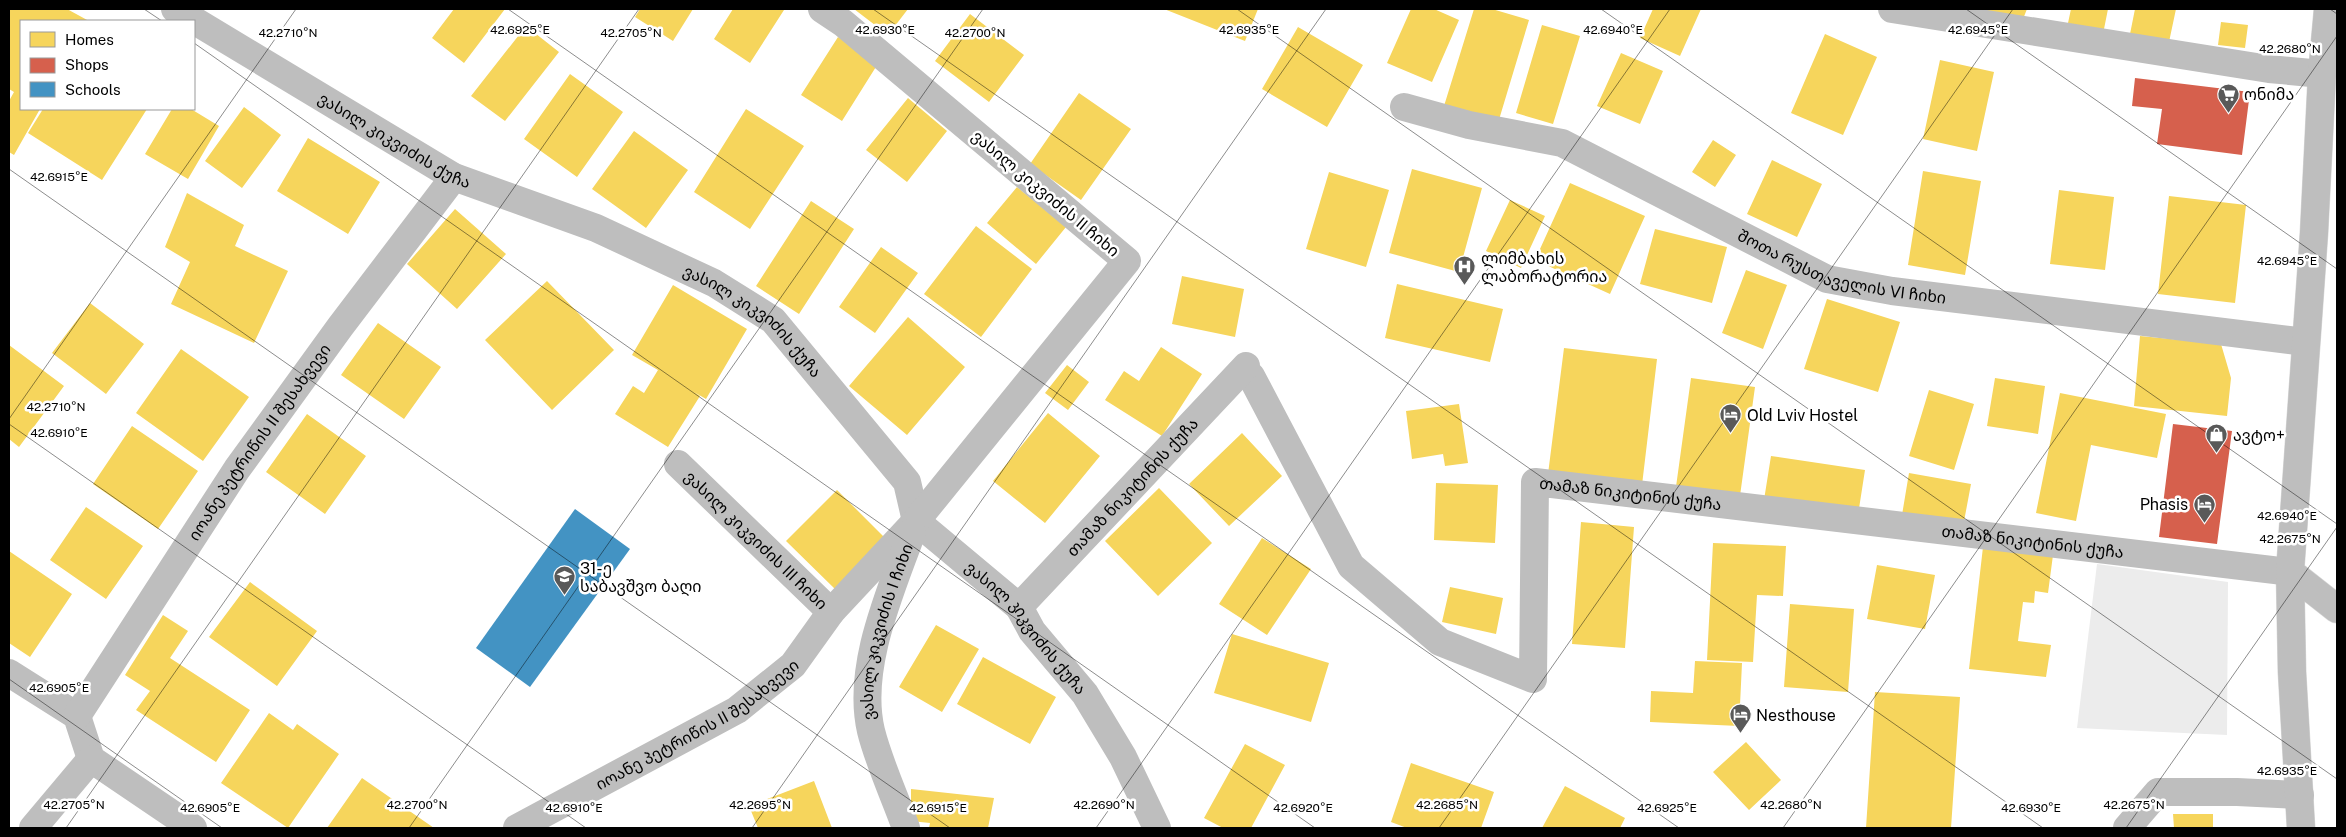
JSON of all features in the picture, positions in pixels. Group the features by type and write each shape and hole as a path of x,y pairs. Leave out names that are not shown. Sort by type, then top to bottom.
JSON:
{"street":[{"name":"ვასილ კიკვიძის ქუჩა","path":"175,9 193,20"},
{"name":"ვასილ კიკვიძის II ჩიხი","path":"822,9 843,23 1127,261 916,521"},
{"path":"1892,9 2269,69 2322,74"},
{"path":"2301,828 2292,672 2290,572 2322,74 2330,12"},
{"name":"ვასილ კიკვიძის ქუჩა","path":"195,21 454,177 596,228 714,283 773,320 907,482 916,521 1019,607 1032,631 1085,694 1123,757 1157,828"},
{"name":"შოთა რუსთაველის VI ჩიხი","path":"1404,107 1469,125 1562,143 1827,279 1892,291 2306,342"},
{"name":"იოანე პეტრიწის II შესახვევი","path":"76,716 236,469 340,327 454,177"},
{"name":"თამაზ ნიკიტინის ქუჩა","path":"1019,607 1248,371 1351,566 1440,642 1533,679 1535,482 2290,572"},
{"name":"ვასილ კიკვიძის III ჩიხი","path":"678,464 830,612 916,521"},
{"name":"ვასილ კიკვიძის I ჩიხი","path":"906,828 871,730 867,681 889,597 916,521"},
{"path":"2290,572 2337,609"},
{"name":"იოანე პეტრიწის II შესახვევი","path":"516,828 738,710 793,665 830,612"},
{"path":"9,673 76,716 91,759 193,828"},
{"path":"33,828 91,759"},
{"path":"2127,828 2158,792 2237,792 2300,795"}],"shaded area":[{"path":"2097,564 2228,582 2227,735 2077,728"}],"building: Homes":[{"path":"9,9 67,9 87,20 20,20 20,110 39,110 14,155 9,152 9,101 14,92 9,89"},
{"path":"454,9 505,9 464,63 432,38"},
{"path":"640,9 693,9 673,41 635,17"},
{"path":"733,9 784,10 750,63 714,39"},
{"path":"854,9 908,9 888,35"},
{"path":"1164,9 1258,9 1245,41"},
{"path":"1411,9 1434,9 1459,20 1432,82 1387,63"},
{"path":"1474,9 1492,9 1529,20 1498,123 1444,106"},
{"path":"1653,9 1701,9 1680,56 1640,38"},
{"path":"1977,9 2027,9 2021,24"},
{"path":"2071,9 2108,9 2101,44 2065,37"},
{"path":"2135,9 2176,9 2169,42 2130,34"},
{"path":"970,14 1024,55 989,102 935,61"},
{"path":"2221,22 2248,25 2245,48 2218,45"},
{"path":"1542,25 1580,36 1553,124 1516,113"},
{"path":"526,26 559,52 505,121 471,96"},
{"path":"1298,27 1363,65 1327,127 1262,89"},
{"path":"1825,34 1877,57 1843,135 1791,113"},
{"path":"838,37 879,62 842,121 801,95"},
{"path":"1621,53 1663,71 1640,124 1597,106"},
{"path":"1940,60 1994,72 1977,151 1923,139"},
{"path":"570,74 623,112 577,177 524,139"},
{"path":"1079,93 1131,129 1081,200 1030,164"},
{"path":"908,98 947,131 907,182 866,150"},
{"path":"244,107 281,135 242,188 205,161"},
{"path":"746,109 804,146 750,229 694,192"},
{"path":"42,110 146,110 102,180 28,133"},
{"path":"171,110 193,110 219,126 188,179 145,154"},
{"path":"634,131 688,170 646,228 592,189"},
{"path":"308,138 380,182 348,234 277,191"},
{"path":"1713,140 1736,155 1715,187 1692,172"},
{"path":"1772,160 1822,184 1797,237 1747,214"},
{"path":"1412,169 1482,188 1459,272 1389,253"},
{"path":"1923,171 1981,181 1965,275 1908,265"},
{"path":"1329,172 1389,190 1366,267 1306,249"},
{"path":"1570,183 1645,216 1610,294 1535,260"},
{"path":"1017,187 1066,227 1036,264 987,223"},
{"path":"2059,190 2114,197 2105,270 2050,264"},
{"path":"187,193 244,225 235,246 288,271 254,343 171,304 190,262 165,247"},
{"path":"2169,196 2246,205 2235,303 2158,294"},
{"path":"1510,200 1545,216 1521,268 1486,251"},
{"path":"811,201 854,229 799,314 756,286"},
{"path":"455,209 506,254 457,309 407,264"},
{"path":"976,226 1032,269 981,337 924,294"},
{"path":"1655,229 1727,247 1712,303 1640,284"},
{"path":"881,247 918,273 875,333 839,307"},
{"path":"1746,270 1787,285 1763,349 1722,333"},
{"path":"1182,276 1244,289 1235,337 1172,324"},
{"path":"547,281 614,350 552,410 485,340"},
{"path":"1397,284 1503,309 1490,362 1385,338"},
{"path":"673,285 747,329 706,399 694,392 700,396 668,447 615,414 633,386 644,393 658,370 632,355"},
{"path":"1827,299 1900,322 1878,392 1804,369"},
{"path":"90,303 144,344 106,394 52,353"},
{"path":"908,317 965,367 907,435 849,386"},
{"path":"378,323 441,367 404,419 341,375"},
{"path":"2140,336 2221,344 2231,378 2227,416 2134,406"},
{"path":"9,345 64,386 19,447 9,439"},
{"path":"1161,347 1202,374 1162,436 1105,400 1124,371 1139,381"},
{"path":"1564,348 1657,359 1642,485 1548,474"},
{"path":"181,349 249,397 203,461 136,413"},
{"path":"1067,365 1089,382 1068,410 1045,393"},
{"path":"1691,378 1755,387 1739,503 1675,494"},
{"path":"1995,378 2045,386 2038,434 1987,426"},
{"path":"1929,390 1974,404 1954,470 1909,456"},
{"path":"2060,393 2166,414 2157,458 2091,445 2076,521 2036,513"},
{"path":"1459,404 1468,463 1445,466 1443,454 1412,459 1406,411"},
{"path":"1048,413 1100,456 1045,523 993,481"},
{"path":"307,414 366,456 325,514 266,472"},
{"path":"132,426 198,471 158,529 93,484"},
{"path":"1242,433 1282,476 1229,526 1189,484"},
{"path":"1771,456 1865,470 1858,515 1764,500"},
{"path":"1909,473 1971,484 1962,532 1901,521"},
{"path":"1436,483 1498,485 1495,543 1434,540"},
{"path":"1159,488 1212,543 1158,596 1105,541"},
{"path":"837,490 886,539 836,590 786,541"},
{"path":"86,507 143,546 106,599 50,560"},
{"path":"1581,522 1634,527 1625,648 1572,644"},
{"path":"1262,538 1311,569 1267,635 1219,604"},
{"path":"1713,543 1786,546 1783,596 1757,595 1753,662 1707,660"},
{"path":"1983,547 2053,555 2048,593 2035,591 2034,603 2023,602 2018,641 2051,645 2046,677 1969,669"},
{"path":"9,551 72,594 30,657 9,643"},
{"path":"1877,565 1935,575 1925,629 1867,619"},
{"path":"250,582 317,631 277,686 209,637"},
{"path":"1450,587 1503,598 1496,634 1442,622"},
{"path":"1790,604 1854,609 1848,692 1784,687"},
{"path":"163,615 188,631 170,658 250,710 216,762 136,710 150,691 125,675"},
{"path":"936,625 979,649 942,712 899,687"},
{"path":"1232,634 1329,663 1311,722 1214,693"},
{"path":"983,657 1056,697 1030,744 957,704"},
{"path":"1695,661 1742,663 1739,726 1650,722 1651,691 1693,693"},
{"path":"1875,692 1960,697 1951,828 1866,828"},
{"path":"269,713 293,730 297,724 339,754 288,828 221,783"},
{"path":"1746,742 1781,780 1749,810 1713,772"},
{"path":"1245,744 1285,765 1251,828 1223,828 1204,818"},
{"path":"1411,763 1494,792 1481,828 1407,828 1391,822"},
{"path":"362,778 434,828 327,828"},
{"path":"814,781 832,828 758,828 749,806"},
{"path":"1565,786 1625,818 1620,828 1542,828"},
{"path":"911,789 994,798 988,828 929,828 930,823 911,821"},
{"path":"2173,814 2213,814 2213,828 2174,828"}],"building: Shops":[{"path":"2135,78 2250,92 2242,155 2157,144 2162,109 2132,106"},
{"path":"2173,424 2232,431 2217,544 2159,537"}],"building: Schools":[{"path":"575,509 630,549 530,687 476,648"}],"place":[{"name":"ონიმა","path":"2228,113"},
{"name":"ლიმბახის ლაბორატორია","path":"1465,286"},
{"name":"Old Lviv Hostel","path":"1731,434"},
{"name":"ავტო+","path":"2217,454"},
{"name":"Phasis","path":"2204,523"},
{"name":"31-ე საბავშვო ბაღი","path":"564,596"},
{"name":"Nesthouse","path":"1740,734"}]}
